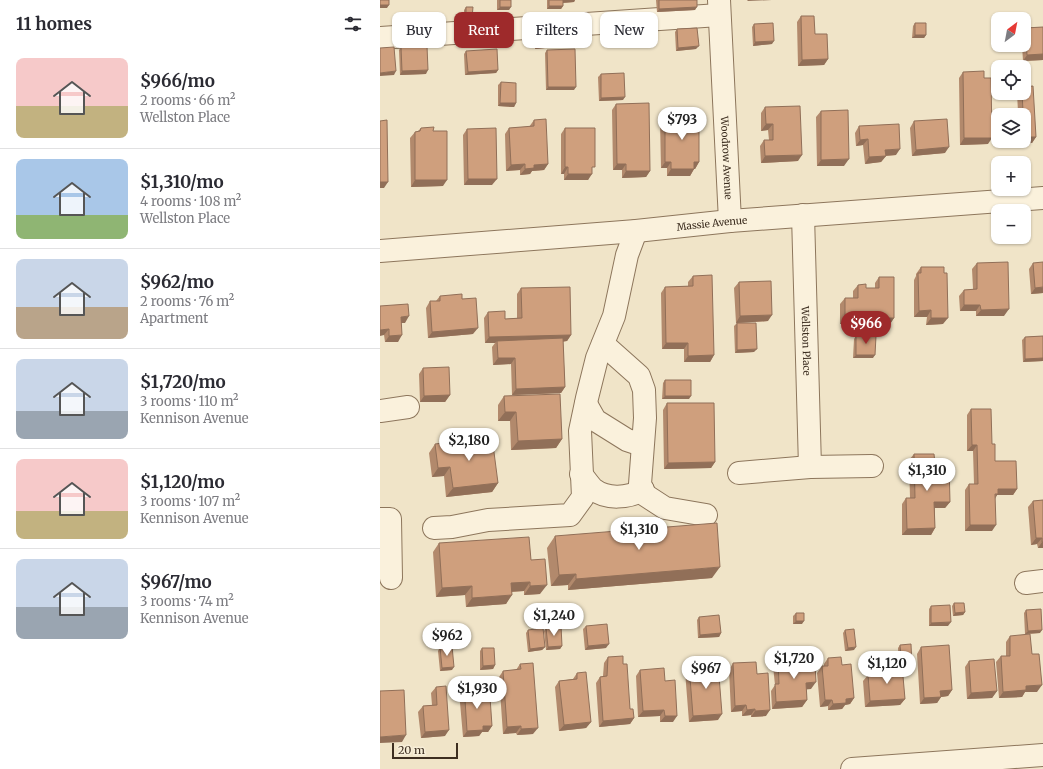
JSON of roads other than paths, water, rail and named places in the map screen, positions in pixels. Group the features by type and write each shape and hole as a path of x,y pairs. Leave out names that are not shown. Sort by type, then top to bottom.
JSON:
{"street":[{"path":"380,38 719,8"},
{"name":"Woodrow Avenue","path":"719,8 730,221"},
{"name":"Massie Avenue","path":"380,251 636,231 803,215 1043,198"},
{"name":"Wellston Place","path":"803,215 810,467"},
{"path":"434,528 452,527 488,520 570,515 583,497 580,431 597,358 614,316 627,255 636,231"},
{"path":"603,344 639,376 644,390 645,418 640,484 645,495 665,508 706,515"},
{"path":"586,404 595,420 626,440 642,445"},
{"path":"380,411 408,407"},
{"path":"739,472 810,467 872,466"},
{"path":"581,474 594,490 615,497 632,496 642,490"},
{"path":"380,519 390,519 391,578"},
{"path":"852,769 1043,755"}]}
